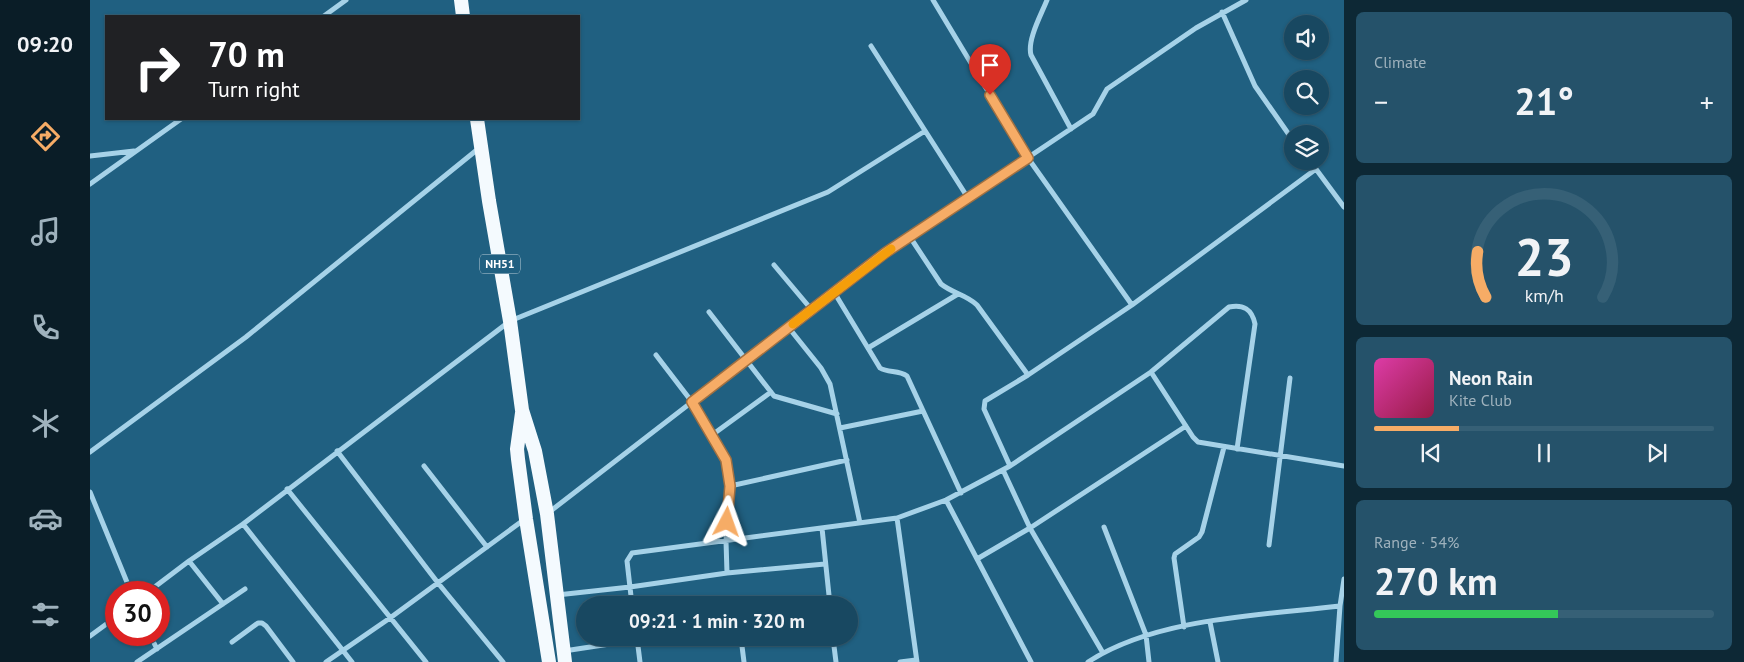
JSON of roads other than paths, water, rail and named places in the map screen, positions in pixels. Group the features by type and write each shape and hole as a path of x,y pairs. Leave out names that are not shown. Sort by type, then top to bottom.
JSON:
{"highway":[{"path":"461,0 463,15"},
{"name":"NH51","path":"477,120 510,320 522,410 535,451 547,514 564,656"},
{"name":"NH51","path":"522,410 517,448 526,519 549,662"}],"street":[{"path":"325,15 346,0"},
{"path":"933,0 1028,158 1132,305"},
{"path":"1047,0 1031,42 1030,50 1071,129"},
{"path":"547,514 885,253 1094,112 1107,89 1196,28 1246,0"},
{"path":"1222,12 1255,86 1284,128"},
{"path":"871,46 968,198"},
{"path":"90,184 180,120"},
{"path":"163,581 243,524 510,320 828,192 925,131"},
{"path":"90,452 231,349 481,147"},
{"path":"90,156 137,150"},
{"path":"1010,466 984,409 988,398 1028,376 1132,305 1316,170 1344,207"},
{"path":"910,237 941,284 977,305 1028,376"},
{"path":"774,266 811,309"},
{"path":"834,292 882,370 902,373 907,376 961,493"},
{"path":"868,348 958,294"},
{"path":"631,596 627,561 632,553 896,518 961,493 1010,466 1151,372 1229,307 1239,305 1246,308 1254,318 1255,324 1237,449"},
{"path":"709,312 746,361 778,398 836,414"},
{"path":"789,328 826,376 840,428 860,523"},
{"path":"656,355 692,402 726,460 730,486 726,540 727,573"},
{"path":"1151,372 1193,438 1198,442 1280,457 1344,466"},
{"path":"1269,546 1290,378"},
{"path":"712,434 771,392"},
{"path":"840,428 923,411"},
{"path":"976,559 1030,528 1186,426"},
{"path":"1184,627 1175,554 1199,537 1202,532 1224,447"},
{"path":"337,451 438,582 503,662"},
{"path":"730,486 847,460"},
{"path":"424,466 487,547"},
{"path":"1003,470 1030,528 1103,653"},
{"path":"287,489 426,662"},
{"path":"90,492 126,581"},
{"path":"946,500 1031,662"},
{"path":"896,518 917,661 900,662"},
{"path":"326,662 526,519"},
{"path":"243,524 352,662"},
{"path":"1104,527 1146,635 1149,662"},
{"path":"822,528 829,596"},
{"path":"189,561 223,604"},
{"path":"557,595 727,573 825,564"},
{"path":"1336,662 1344,579"},
{"path":"137,662 245,590"},
{"path":"1088,662 1103,653 1146,635 1210,622 1340,606"},
{"path":"1210,622 1218,662"},
{"path":"232,642 258,623 262,623 293,662"},
{"path":"90,636 105,625"},
{"path":"564,656 605,646"},
{"path":"638,646 640,662"},
{"path":"741,646 744,662"},
{"path":"835,646 836,662"}]}
